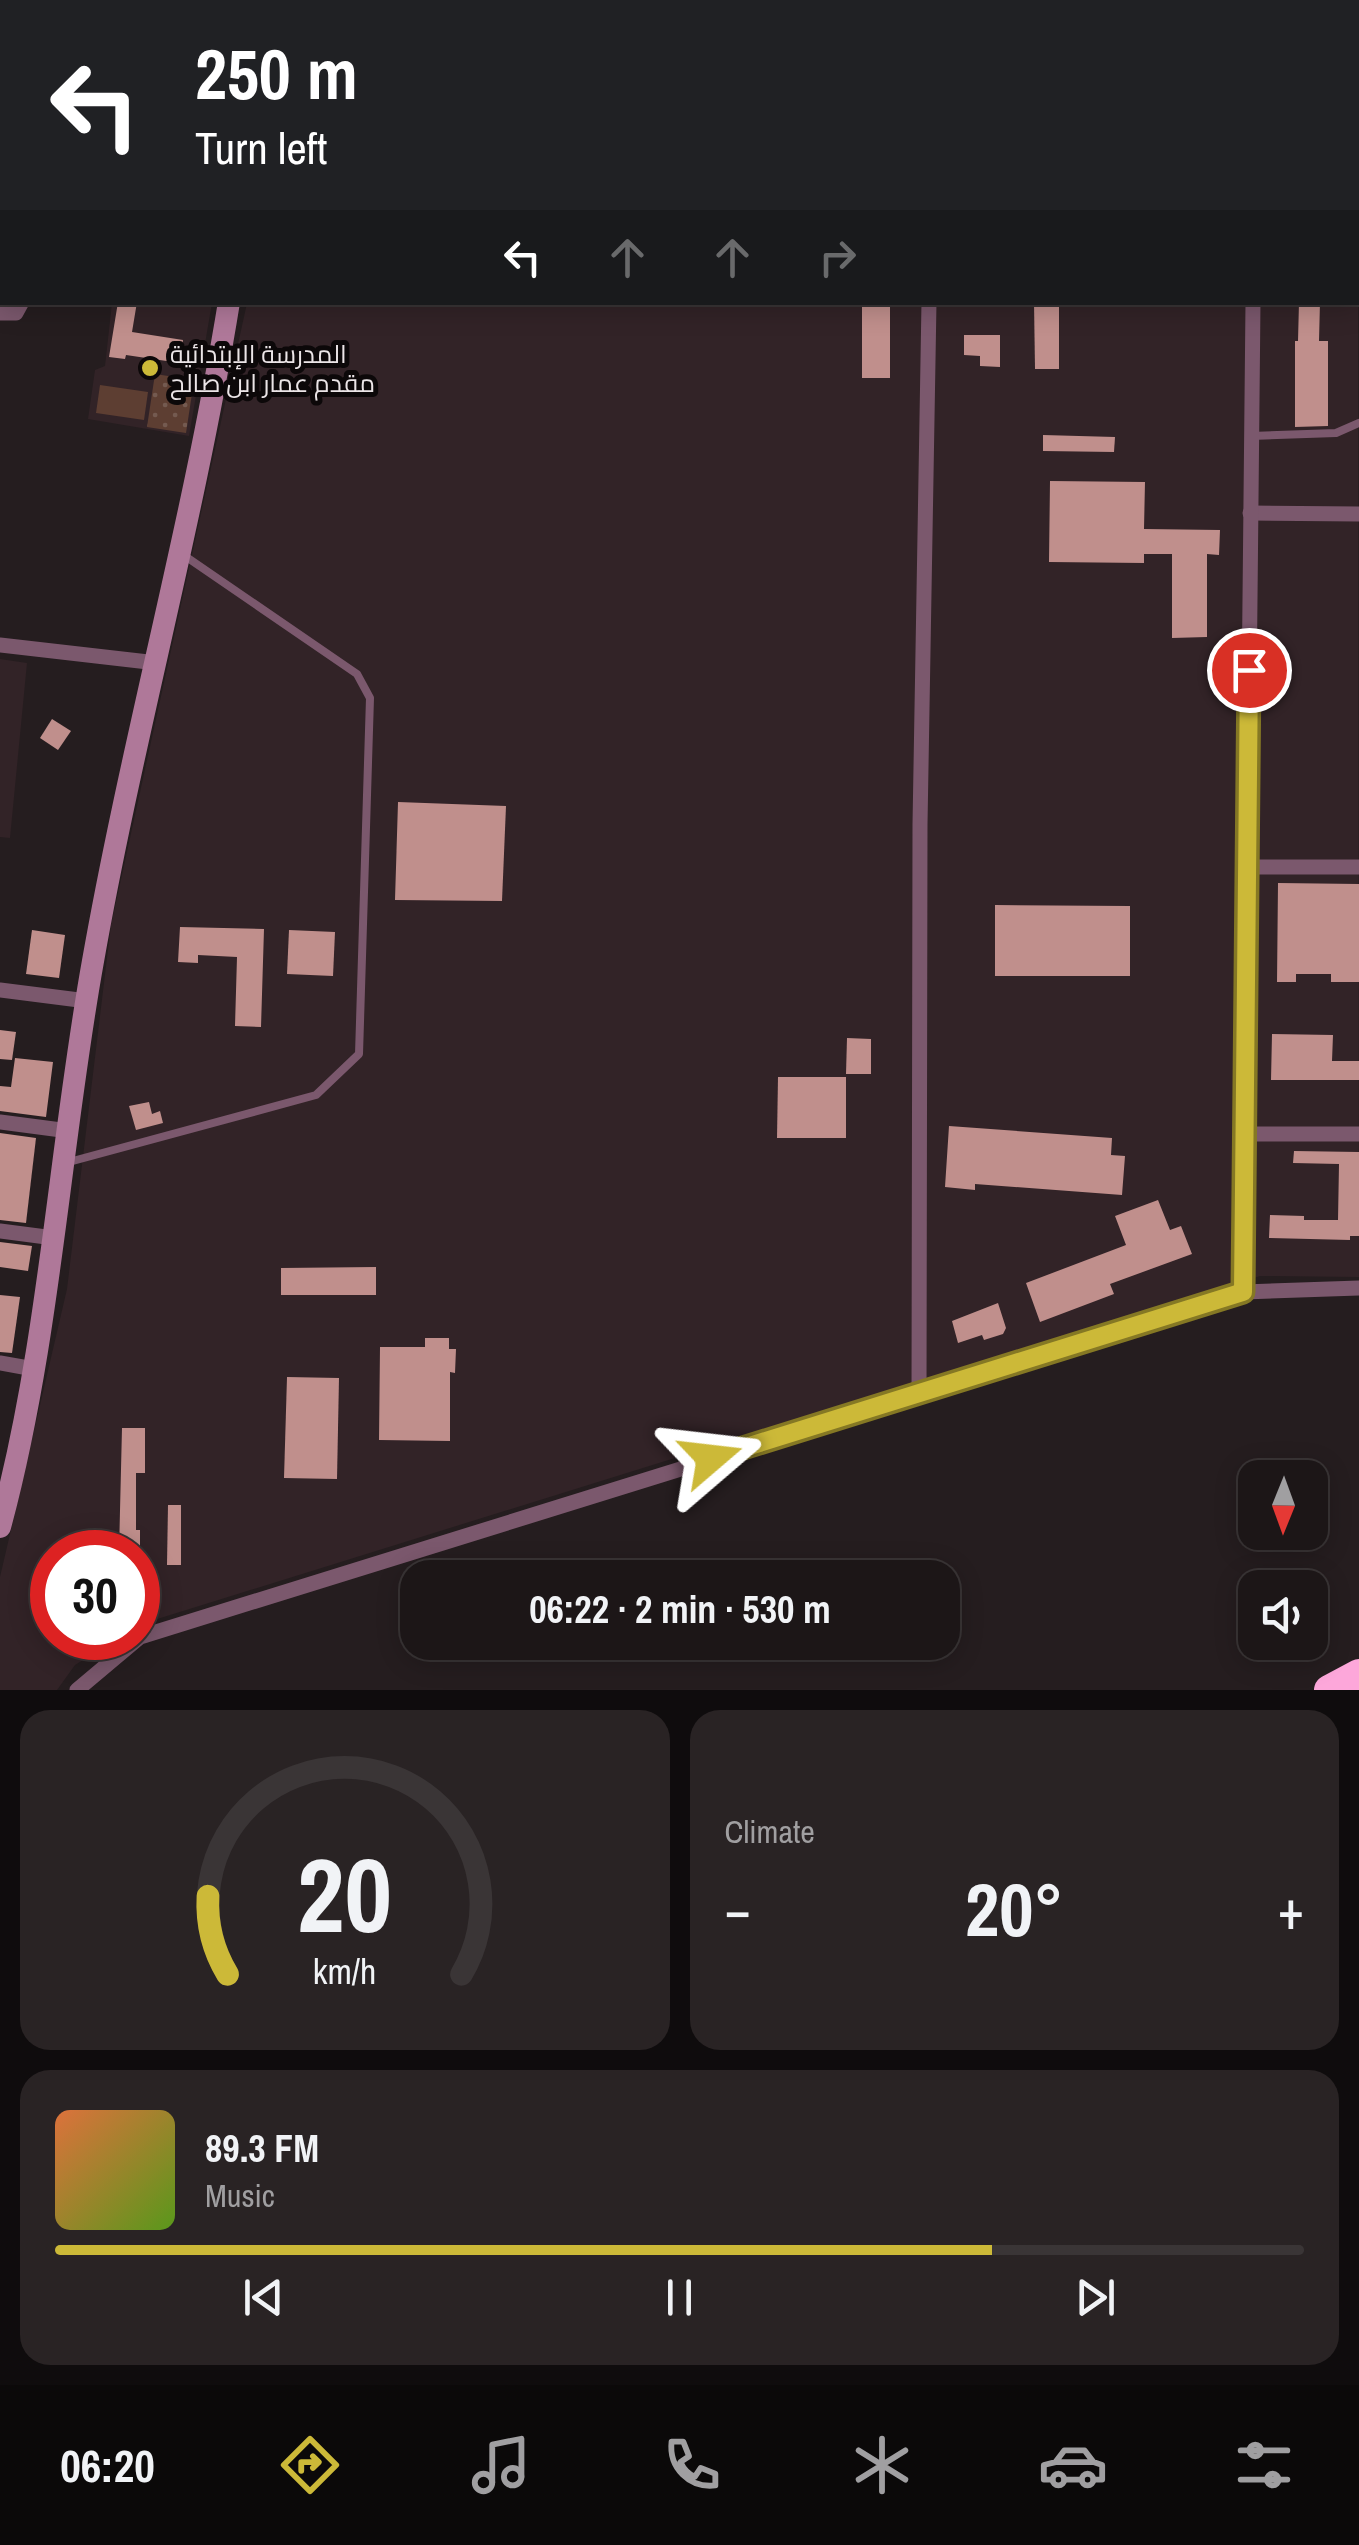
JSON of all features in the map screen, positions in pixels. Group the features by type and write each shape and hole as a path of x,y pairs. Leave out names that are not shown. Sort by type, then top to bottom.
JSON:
{"highway":[{"path":"1329,1690 1359,1674"}],"street":[{"path":"0,313 16,313 20,305"},
{"path":"0,1527 24,1434 87,1001 209,423 229,305"},
{"path":"919,1395 920,825 929,305"},
{"path":"1243,1292 1253,305"},
{"path":"1250,513 1359,514"},
{"path":"0,644 157,663"},
{"path":"1247,866 1359,866"},
{"path":"0,990 87,1001"},
{"path":"0,1122 69,1131"},
{"path":"1244,1134 1359,1134"},
{"path":"0,1230 54,1238"},
{"path":"77,1690 140,1637 1243,1292 1359,1288"},
{"path":"0,1363 34,1370"}],"lane":[{"path":"1251,436 1336,433 1359,423"},
{"path":"64,1163 316,1095 358,1054 370,698 358,674 181,553"}],"shaded area":[{"name":"المدرسة الإبتدائية مقدم عمار ابن صالح","path":"112,305 212,305 189,436 88,419 95,370 105,366"},
{"path":"247,305 1358,305 1359,1277 1260,1276 160,1618 160,1530 30,1530 30,1660 83,1660 57,1690 0,1690 0,1577 67,1289 111,925"},
{"path":"155,374 194,380 186,433 147,427"},
{"path":"100,385 148,392 144,420 96,413"},
{"path":"0,659 27,663 10,838 0,837"}],"building":[{"path":"118,305 136,305 132,332 183,340 180,363 126,355 125,359 109,357"},
{"path":"862,305 890,305 890,378 862,378"},
{"path":"1034,305 1059,305 1059,369 1035,369"},
{"path":"1299,305 1320,305 1319,341 1328,341 1328,426 1295,427"},
{"path":"964,335 1000,335 1000,367 980,366 980,356 964,355"},
{"path":"1043,435 1115,437 1114,452 1043,451"},
{"path":"1050,481 1145,482 1144,529 1220,530 1219,555 1207,554 1207,637 1172,638 1172,554 1144,554 1144,563 1049,562"},
{"path":"52,719 71,731 58,750 40,738"},
{"path":"398,802 506,806 502,901 395,900"},
{"path":"1278,883 1359,884 1359,982 1331,982 1331,974 1296,974 1296,982 1277,982"},
{"path":"995,905 1130,906 1130,976 995,976"},
{"path":"180,927 264,929 261,1027 235,1026 237,957 198,955 198,963 178,962"},
{"path":"32,930 65,935 59,978 26,974"},
{"path":"289,930 335,932 333,976 287,974"},
{"path":"0,1030 16,1032 12,1060 0,1059"},
{"path":"1272,1034 1333,1035 1332,1061 1359,1061 1359,1080 1271,1080"},
{"path":"847,1038 871,1039 871,1074 846,1074"},
{"path":"15,1058 53,1062 46,1117 0,1111 0,1086 11,1087"},
{"path":"778,1077 846,1077 846,1138 777,1138"},
{"path":"149,1102 152,1114 160,1111 163,1123 136,1130 129,1106"},
{"path":"949,1126 1112,1138 1111,1155 1125,1156 1122,1195 975,1184 975,1190 945,1187"},
{"path":"0,1133 36,1138 26,1223 0,1220"},
{"path":"1294,1151 1359,1152 1359,1236 1350,1236 1350,1240 1269,1238 1270,1215 1338,1220 1339,1164 1293,1163"},
{"path":"1158,1200 1170,1230 1181,1226 1192,1254 1110,1284 1114,1294 1040,1322 1026,1283 1126,1245 1115,1216"},
{"path":"0,1242 32,1246 28,1271 0,1267"},
{"path":"376,1267 376,1295 281,1295 281,1268"},
{"path":"0,1295 20,1297 12,1353 0,1352"},
{"path":"998,1303 1006,1328 1003,1334 984,1340 982,1335 958,1343 952,1321"},
{"path":"425,1338 449,1338 449,1349 456,1349 455,1373 450,1372 450,1441 379,1440 380,1347 425,1347"},
{"path":"287,1377 339,1378 337,1479 284,1478"},
{"path":"122,1428 145,1428 145,1473 136,1473 136,1530 120,1530"},
{"path":"168,1505 181,1505 181,1565 167,1565"}],"place":[{"name":"المدرسة الإبتدائية مقدم عمار ابن صالح","path":"150,368"}],"route":[{"path":"711,1458 1243,1292 1249,670"}]}
